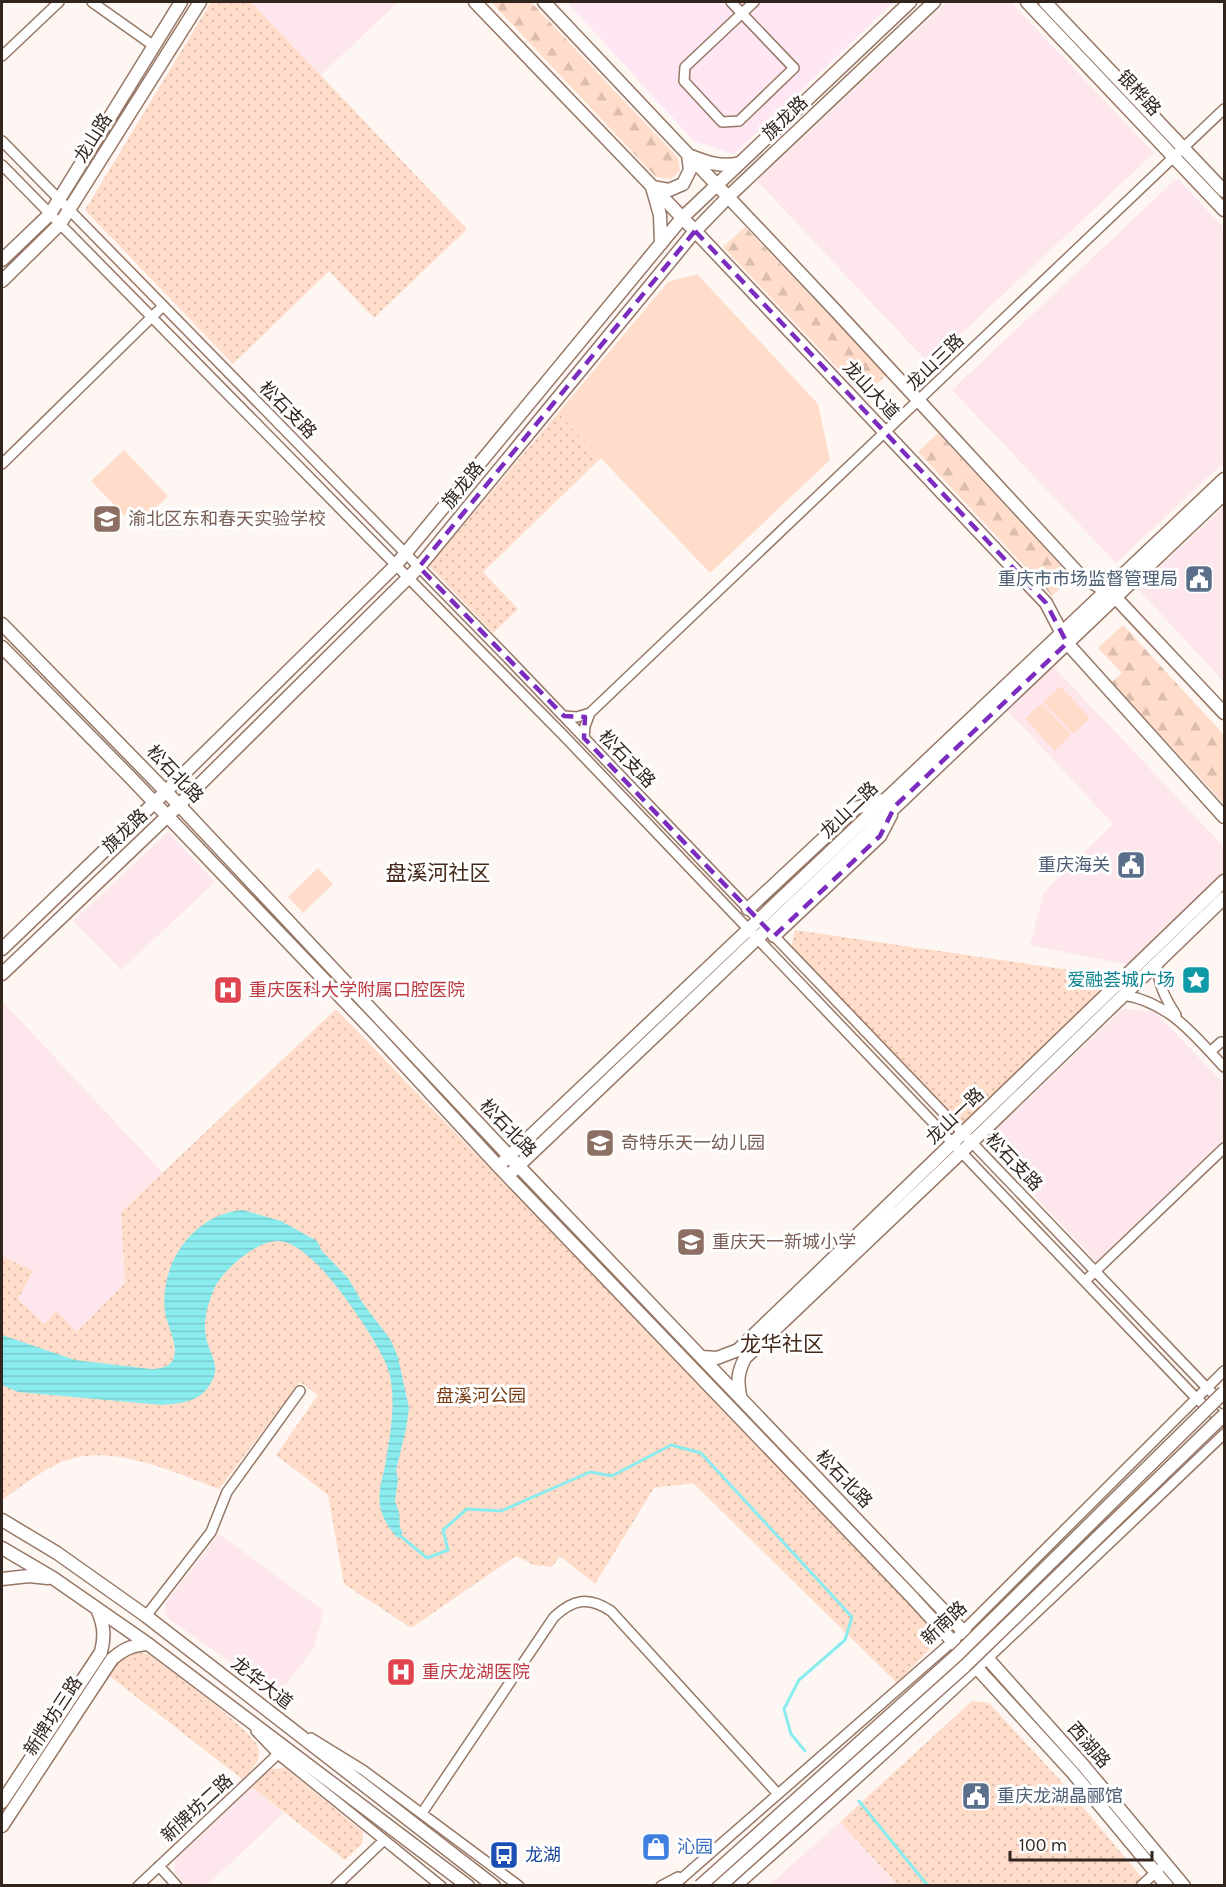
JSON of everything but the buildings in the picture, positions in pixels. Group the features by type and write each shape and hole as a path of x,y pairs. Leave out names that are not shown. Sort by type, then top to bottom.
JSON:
{"main road":[{"name":"龙山路","path":"2,260 50,214 181,2"},
{"name":"龙山路","path":"2,281 60,224 200,2"},
{"name":"龙山大道","path":"475,2 1046,603 1064,638 1224,817"},
{"name":"龙山大道","path":"544,2 920,400 1078,573 1111,594 1224,713"},
{"path":"2,949 395,566 682,218 910,2"},
{"name":"旗龙路","path":"2,974 167,816 408,579 695,231 934,2"},
{"name":"银桦路","path":"1027,2 1224,210"},
{"name":"银桦路","path":"1045,2 1224,191"},
{"path":"661,244 660,215 652,187 669,190 683,183 690,170 688,155 711,164 727,166 741,163"},
{"name":"龙山二路","path":"1111,594 1224,479"},
{"name":"龙山二路","path":"498,1166 514,1160 753,934 766,929 891,802 1111,594 1224,494"},
{"name":"松石北路","path":"2,624 179,804 988,1658"},
{"name":"松石北路","path":"2,647 383,1041 498,1166 826,1506 978,1668"},
{"path":"748,909 856,808 891,802"},
{"name":"龙山一路","path":"968,1138 1224,881"},
{"name":"龙山一路","path":"702,1357 717,1358 738,1350 1124,995 1224,898"},
{"name":"龙山一路","path":"740,1396 737,1381 739,1370 746,1358 958,1147"},
{"name":"龙山二路","path":"508,1176 514,1160"},
{"name":"新南路","path":"700,1886 957,1655 1224,1392"},
{"path":"720,1886 965,1666 1224,1415"},
{"name":"龙华大道","path":"2,1520 57,1553 146,1616 494,1886"},
{"name":"龙华大道","path":"2,1548 53,1578 148,1644 468,1886"},
{"path":"2,1579 29,1576 53,1578"},
{"name":"新牌坊三路","path":"2,1802 101,1652 104,1625 98,1611"},
{"name":"新牌坊三路","path":"2,1826 112,1659 122,1650 133,1645 148,1644"},
{"name":"西湖路","path":"988,1658 1083,1765 1184,1886"},
{"name":"西湖路","path":"978,1668 1073,1773 1167,1886"}],"street":[{"path":"2,56 59,2"},
{"path":"92,2 154,46"},
{"path":"731,2 742,14 794,68 739,121 722,122 684,81 685,67 742,14 754,2"},
{"name":"龙山三路","path":"590,713 1224,109"},
{"name":"松石支路","path":"2,141 564,716 1224,1404"},
{"name":"松石支路","path":"2,165 565,737 1196,1398 1224,1422"},
{"path":"2,464 163,306"},
{"path":"564,716 577,717 590,713"},
{"path":"584,738 585,726 590,713"},
{"path":"1157,964 1161,1001 1224,1067"},
{"path":"1124,995 1161,1001"},
{"path":"1210,1052 1224,1042"},
{"path":"1085,1281 1224,1148"},
{"name":"新南路","path":"673,1886 953,1641 1224,1371"},
{"path":"146,1616 211,1532 227,1492 300,1391"},
{"path":"737,1886 978,1668 1224,1434"},
{"path":"422,1813 554,1617 564,1607 576,1602 588,1601 600,1603 611,1611 778,1794"},
{"path":"236,1710 278,1754 441,1886"},
{"path":"273,1715 363,1770 519,1886"},
{"name":"新牌坊二路","path":"138,1886 278,1754"},
{"path":"336,1886 383,1841"},
{"path":"1141,1886 1166,1863"},
{"path":"159,1866 177,1886"},
{"path":"661,1886 688,1872"}],"highlighted area":[{"path":"695,231 1046,603 1067,643 895,806 880,836 774,936 584,738 585,717 564,716 419,567"}],"shaded area":[{"path":"251,2 398,2 321,75"},
{"path":"572,2 894,2 734,154 694,141 569,4"},
{"path":"947,2 1011,2 1154,153 929,364 757,181"},
{"path":"1177,178 1224,228 1224,462 1116,563 952,390"},
{"path":"1224,507 1224,682 1137,588"},
{"path":"1052,665 1224,847 1224,874 1130,965 1030,945 1044,892 1113,824 1006,709"},
{"path":"168,832 215,882 121,970 73,921"},
{"path":"2,1001 163,1173 121,1212 125,1284 77,1332 44,1324 18,1299 32,1271 2,1256"},
{"path":"1123,1009 1155,1012 1224,1084 1224,1140 1098,1263 983,1142"},
{"path":"219,1534 324,1611 314,1648 278,1695 166,1617 165,1604"},
{"path":"252,1787 284,1813 207,1885 187,1885 175,1874 175,1860"},
{"path":"840,1822 898,1885 768,1886"}],"green space":[{"path":"211,2 251,2 467,229 374,318 329,271 233,364 85,210"},
{"path":"491,2 531,2 678,158 680,171 671,179 656,177"},
{"path":"745,227 886,375 864,396 723,247"},
{"path":"697,274 818,404 830,460 710,573 558,413 668,282"},
{"path":"558,413 601,458 483,572 518,609 493,633 429,566"},
{"path":"938,433 1072,578 1052,596 918,452"},
{"path":"124,450 168,496 136,527 91,481"},
{"path":"1123,625 1224,735 1224,804 1112,682 1122,673 1098,648"},
{"path":"1060,686 1090,718 1073,734 1043,702"},
{"path":"1042,703 1071,735 1055,751 1025,719"},
{"path":"318,868 333,884 303,913 288,897"},
{"path":"795,930 1117,977 962,1126 791,947"},
{"name":"盘溪河公园","path":"336,1009 927,1621 930,1649 897,1683 693,1483 654,1488 595,1584 560,1556 552,1567 534,1565 516,1556 411,1628 344,1584 328,1495 276,1455 318,1395 300,1382 219,1489 163,1468 123,1457 83,1456 49,1468 2,1500 2,1256 33,1271 18,1299 44,1324 56,1311 77,1332 125,1283 121,1212"},
{"path":"136,1652 148,1654 226,1714 253,1739 258,1748 258,1757 255,1765 242,1779 107,1674 119,1660"},
{"path":"972,1701 989,1703 1062,1782 1148,1885 898,1885 840,1822"},
{"path":"285,1768 363,1832 362,1844 345,1860 252,1787 271,1769"}],"water":[{"path":"243,1210 281,1221 317,1241 322,1251 348,1278 362,1302 390,1339 398,1357 409,1408 396,1470 398,1480 395,1501 399,1512 400,1528 403,1532 398,1538 384,1519 380,1501 392,1410 392,1387 386,1365 370,1334 335,1285 312,1259 288,1243 269,1242 251,1251 234,1263 216,1285 208,1307 205,1327 215,1371 210,1384 200,1396 186,1402 162,1405 18,1392 2,1385 2,1335 75,1360 151,1369 168,1365 173,1360 175,1352 165,1312 165,1294 174,1260 183,1244 195,1231 225,1214"}],"waterway":[{"path":"398,1534 427,1558 448,1550 443,1530 467,1509 501,1511 590,1472 612,1476 671,1445 701,1453 852,1617 845,1640 799,1680 784,1709 791,1734 805,1751"},
{"path":"859,1801 928,1886"}],"place":[{"name":"渝北区东和春天实验学校","path":"107,519"},
{"name":"重庆市市场监督管理局","path":"1199,579"},
{"name":"重庆海关","path":"1131,865"},
{"name":"爱融荟城广场","path":"1196,980"},
{"name":"重庆医科大学附属口腔医院","path":"228,990"},
{"name":"奇特乐天一幼儿园","path":"600,1143"},
{"name":"重庆天一新城小学","path":"691,1242"},
{"name":"重庆龙湖医院","path":"401,1672"},
{"name":"重庆龙湖晶郦馆","path":"976,1796"},
{"name":"沁园","path":"656,1847"},
{"name":"龙湖","path":"504,1855"}],"district":[{"name":"盘溪河社区","path":"438,873"},
{"name":"龙华社区","path":"782,1344"}]}
